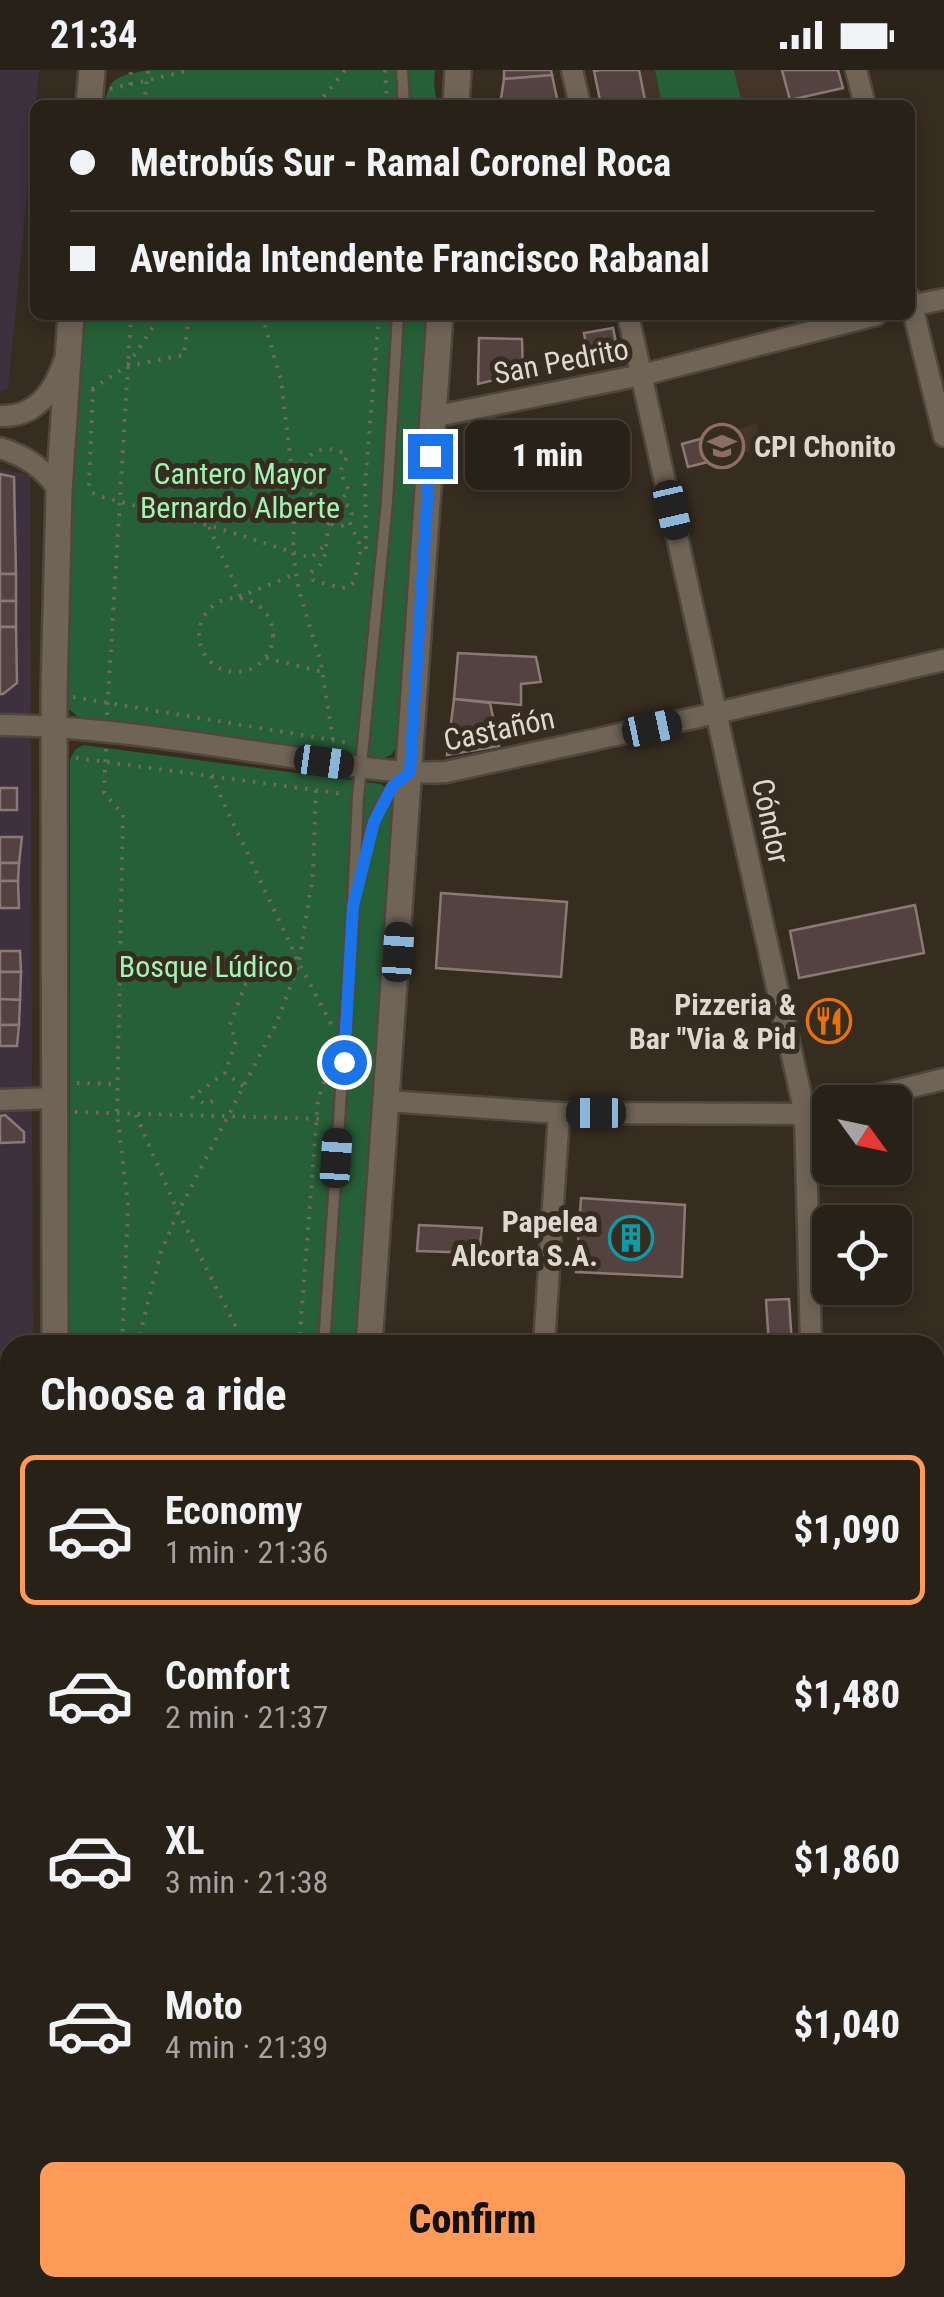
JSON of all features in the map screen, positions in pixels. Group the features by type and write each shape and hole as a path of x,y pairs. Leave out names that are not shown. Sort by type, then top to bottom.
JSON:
{"main road":[{"path":"456,100 458,70"},
{"path":"55,1335 53,755 59,491 71,320"},
{"path":"370,1335 440,320"}],"street":[{"path":"572,70 579,100"},
{"path":"856,70 864,100"},
{"path":"915,302 944,298"},
{"path":"915,319 944,436"},
{"name":"Cóndor","path":"629,320 804,1114 810,1335"},
{"name":"San Pedrito","path":"432,417 642,376 857,320"},
{"path":"0,416 12,417 32,410 60,374 68,350"},
{"path":"0,448 40,468 59,491"},
{"name":"Castañón","path":"0,725 54,725 361,756 410,772 446,772 944,660"},
{"path":"912,1087 944,1079"},
{"path":"0,1100 54,1097"},
{"path":"387,1100 560,1113 812,1112"},
{"path":"545,1335 560,1113"}],"lane":[{"path":"402,70 404,100"},
{"path":"325,1335 358,796 387,501 398,320"},
{"path":"353,906 374,822 392,787 410,772"}],"path":[{"path":"130,85 131,70"},
{"path":"145,100 148,70"},
{"path":"90,88 115,89 191,70"},
{"path":"321,100 344,70"},
{"path":"385,70 387,100"},
{"path":"122,1335 128,1205 116,1113 123,814 104,793 130,320"},
{"path":"65,395 93,389 127,366 158,320"},
{"path":"127,366 184,355 188,320"},
{"path":"263,320 280,380 296,496 293,553 298,591 323,672 333,740"},
{"path":"366,558 365,484 379,320"},
{"path":"93,389 91,492 311,558 326,544"},
{"path":"338,450 347,456 340,472 349,491 340,502 330,505 313,496 306,484 306,463 316,451 338,450"},
{"path":"329,523 338,527 349,521 350,507 340,502"},
{"path":"330,505 322,564 310,576 314,580 342,588 354,582 360,554 349,521"},
{"path":"208,525 237,597"},
{"path":"237,597 260,607 270,618 273,634 266,658 245,672 220,669 202,649 202,621 221,602 296,574"},
{"path":"266,658 323,672"},
{"path":"54,693 333,740 361,756"},
{"path":"53,755 358,796"},
{"path":"210,776 332,1026 333,1008"},
{"path":"140,1335 161,1252 178,1212 277,1022 300,963 313,874 316,790"},
{"path":"214,1101 206,1104 192,1096 225,1073 236,1041 230,1024 245,985 300,963"},
{"path":"300,1335 316,1118 330,1062"},
{"path":"225,1073 244,1086"},
{"path":"54,1097 118,1084"},
{"path":"54,1097 116,1113 339,1120"},
{"path":"136,1114 178,1212 240,1335"},
{"path":"303,1286 315,1286"}],"shaded area":[{"path":"0,70 39,70 36,100 30,100 30,162 8,388 0,393"},
{"path":"594,70 838,70 843,88 789,100 600,100"},
{"name":"CPI Chonito","path":"756,424 762,448 688,467 682,444"},
{"path":"0,468 30,476 33,1335 0,1335"}],"green space":[{"path":"148,70 435,70 436,100 106,100 109,87 124,76"},
{"path":"655,70 734,70 741,100 661,100"},
{"name":"Cantero Mayor Bernardo Alberte","path":"86,320 426,320 397,746 391,755 379,760 79,718 67,707 65,395 81,365"},
{"name":"Bosque Lúdico","path":"83,745 381,784 391,794 395,809 356,1335 70,1335 70,759"}],"building":[{"path":"504,70 551,70 552,75 504,79"},
{"path":"639,70 645,100 600,100 594,71"},
{"path":"782,70 838,70 843,88 790,100"},
{"path":"552,75 557,100 501,100 504,79"},
{"path":"613,328 617,347 611,353 588,357 584,333"},
{"path":"479,338 522,339 523,373 478,384"},
{"path":"722,433 728,457 688,467 682,444"},
{"path":"0,474 14,477 16,574 0,574"},
{"path":"0,574 16,574 16,601 0,601"},
{"path":"0,601 16,601 16,627 0,627"},
{"path":"0,627 16,627 17,683 3,694 0,694"},
{"path":"458,653 536,657 541,682 521,684 521,705 454,699"},
{"path":"454,699 490,703 499,746 447,755"},
{"path":"0,788 17,788 17,810 0,810"},
{"path":"0,837 22,837 19,863 0,863"},
{"path":"0,863 19,863 18,881 0,881"},
{"path":"0,881 18,881 19,908 0,908"},
{"path":"441,893 567,902 561,977 436,968"},
{"path":"915,905 924,953 799,978 790,931"},
{"path":"0,951 20,951 21,972 0,972"},
{"path":"0,972 21,972 20,1000 0,999"},
{"path":"0,999 20,1000 19,1025 0,1025"},
{"name":"Pizzeria & Bar \"Via & Pid","path":"843,1006 848,1029 812,1029 809,1014"},
{"path":"0,1025 19,1025 17,1046 0,1046"},
{"path":"5,1115 24,1132 24,1142 0,1143 0,1116"},
{"name":"Papelea Alcorta S.A.","path":"581,1198 685,1205 682,1277 576,1272"},
{"path":"419,1225 482,1228 479,1253 417,1251"},
{"path":"789,1299 791,1335 768,1335 766,1300"}],"place":[{"name":"CPI Chonito","path":"722,446"},
{"name":"Pizzeria & Bar \"Via & Pid","path":"829,1021"},
{"name":"Papelea Alcorta S.A.","path":"631,1238"}],"route":[{"path":"344,1062 353,906 374,822 392,787 410,772 430,456"}]}
